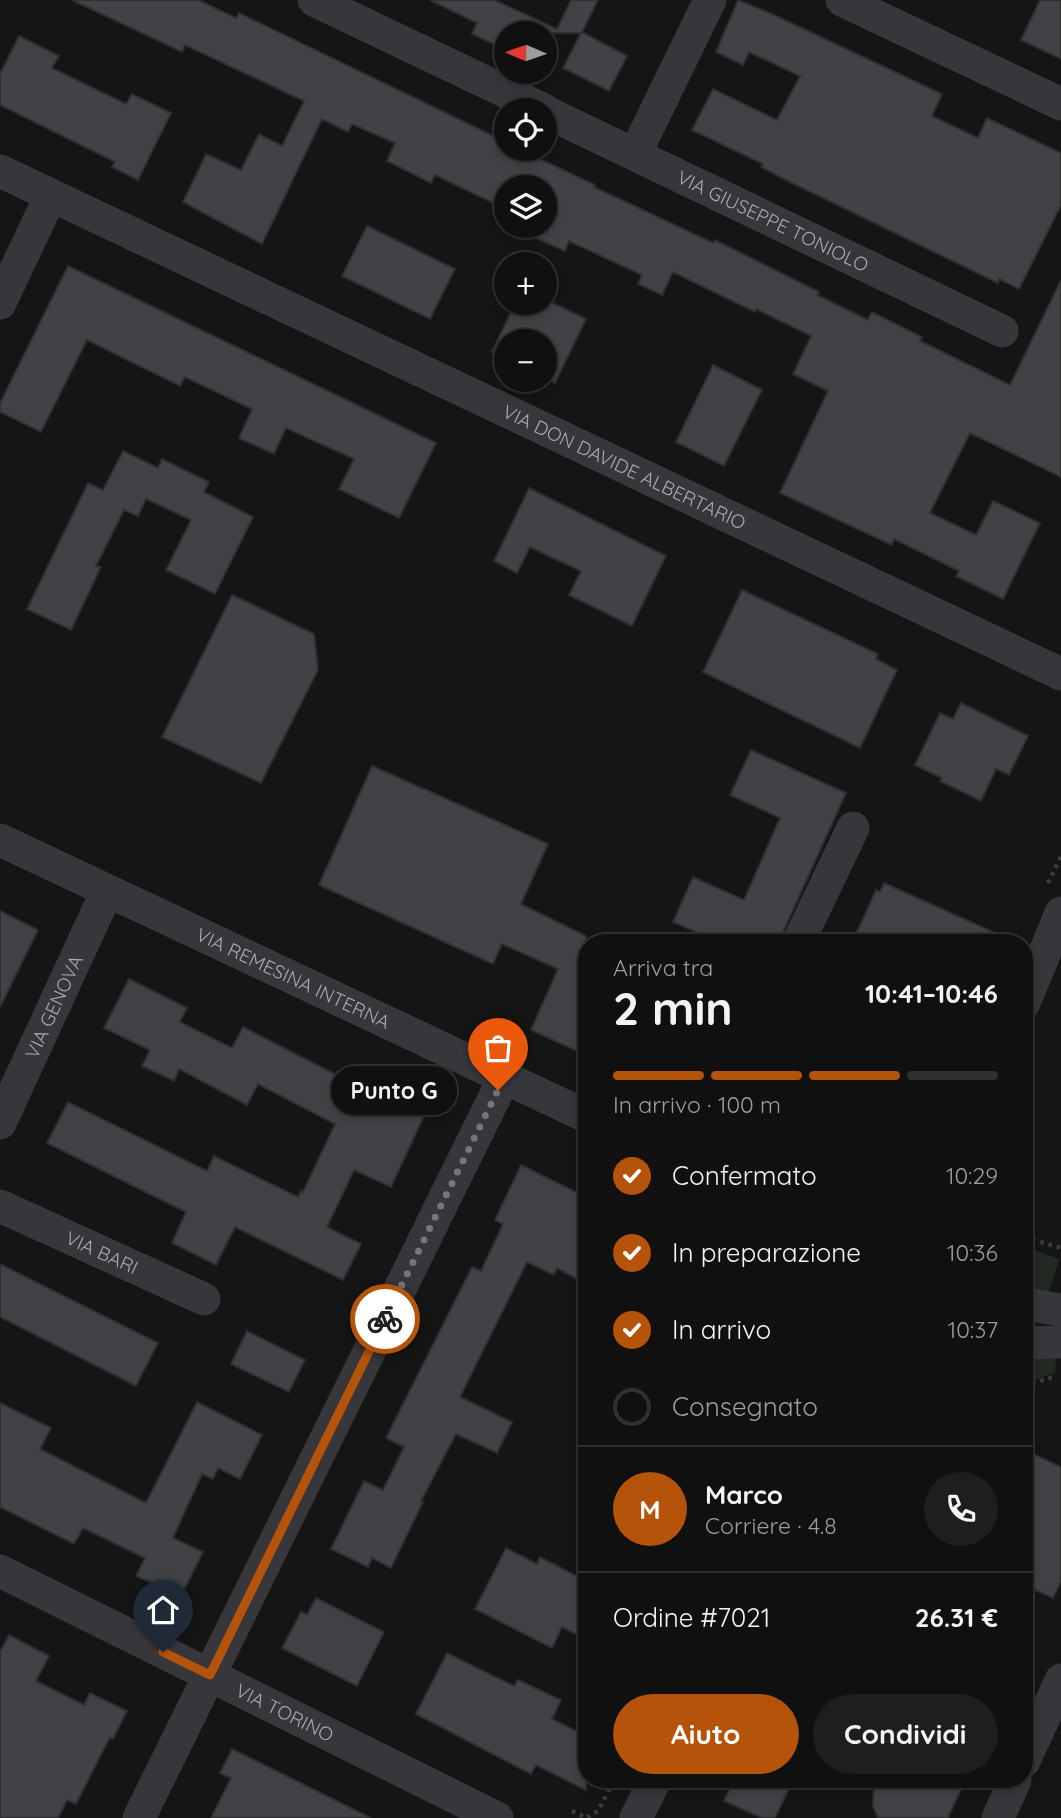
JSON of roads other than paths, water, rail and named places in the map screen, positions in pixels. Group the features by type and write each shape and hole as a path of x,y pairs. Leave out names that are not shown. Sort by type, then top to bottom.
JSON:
{"street":[{"name":"VIA GIUSEPPE TONIOLO","path":"314,0 519,98"},
{"path":"635,154 710,0"},
{"path":"842,0 1061,104"},
{"name":"VIA GIUSEPPE TONIOLO","path":"557,116 1002,331"},
{"name":"VIA DON DAVIDE ALBERTARIO","path":"0,171 1061,674"},
{"path":"0,303 51,195"},
{"path":"802,934 853,828"},
{"name":"VIA REMESINA INTERNA","path":"0,840 578,1112"},
{"name":"VIA GENOVA","path":"0,1123 107,891"},
{"path":"1033,968 1061,913"},
{"path":"1033,979 1046,945"},
{"path":"139,1818 505,1076"},
{"name":"VIA BARI","path":"0,1206 204,1299"},
{"path":"1033,1305 1061,1310"},
{"path":"1033,1343 1061,1342"},
{"name":"VIA TORINO","path":"0,1571 496,1818"},
{"path":"1033,1741 1061,1680"},
{"path":"636,1818 651,1788"},
{"path":"998,1818 1011,1788"}],"place":[{"name":"Punto G","path":"498,1090"}]}
